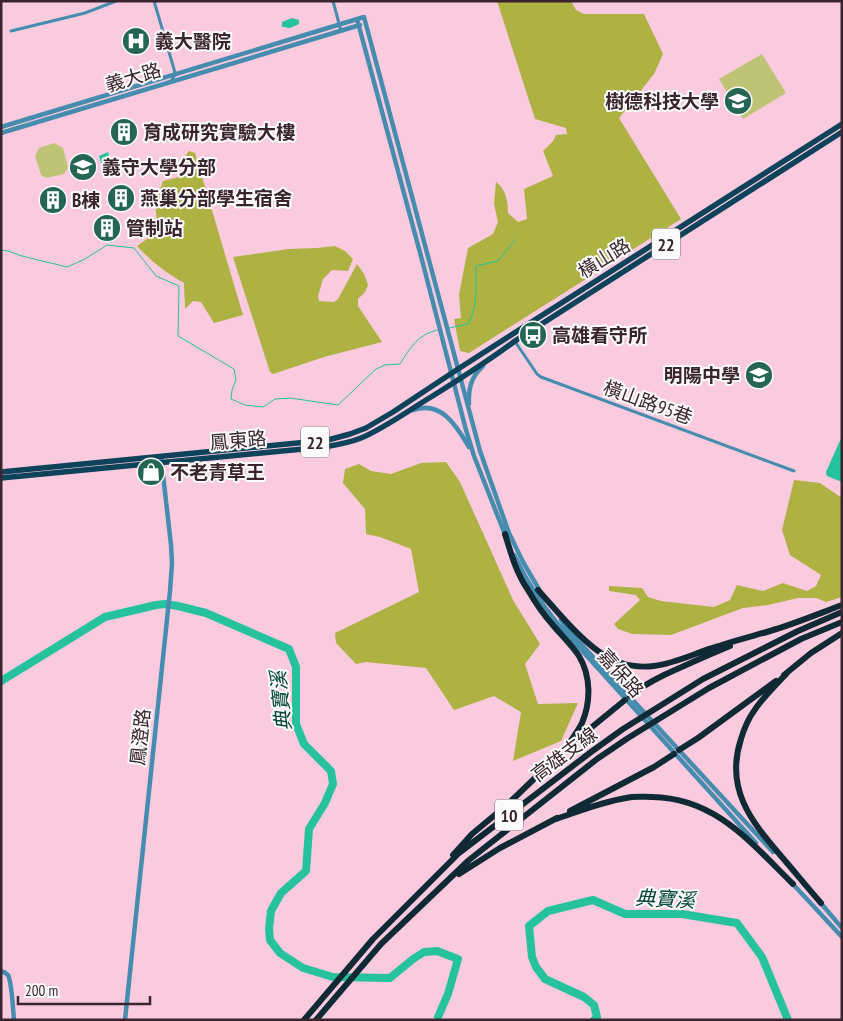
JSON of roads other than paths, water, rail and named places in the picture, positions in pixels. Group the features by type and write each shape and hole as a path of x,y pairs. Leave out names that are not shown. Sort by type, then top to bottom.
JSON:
{"highway":[{"path":"505,534 515,568 526,588 550,623 580,657 585,672 589,693 586,713 581,725 565,749"},
{"path":"538,590 558,613 598,651 622,663 639,666 664,664 842,605"},
{"name":"高雄支線","path":"304,1020 373,939 459,853 591,752 623,729 703,679 798,631 842,612"},
{"name":"高雄支線","path":"316,1020 381,944 445,883 470,860 590,765 628,738 709,688 793,644 842,622"},
{"path":"403,909 467,839 515,798 565,749 639,688 688,663 761,633"},
{"path":"445,883 500,848 654,767 698,738 787,673 811,653 842,634"},
{"path":"787,673 754,710 744,731 736,760 737,786 748,813 757,827 821,903"},
{"path":"553,820 627,797 673,798 697,806 720,817 745,837 793,884"}],"main road":[{"name":"橫山路","path":"458,369 842,124"},
{"name":"橫山路","path":"460,378 842,132"},
{"name":"鳳東路","path":"1,478 290,447 328,440 366,428 458,369"},
{"name":"鳳東路","path":"290,447 328,446 362,438 460,378"},
{"name":"鳳東路","path":"1,472 162,460"}],"street":[{"path":"11,31 84,13 116,1"},
{"path":"154,1 175,75 170,82"},
{"path":"333,1 341,31"},
{"path":"451,374 359,25 358,19 364,17 458,369"},
{"name":"義大路","path":"1,127 358,19"},
{"name":"義大路","path":"1,133 366,23"},
{"path":"430,293 437,290"},
{"name":"橫山路95巷","path":"511,336 540,377 794,471"},
{"path":"471,418 468,396 471,382 480,369 492,358"},
{"name":"嘉保路","path":"458,369 480,451 509,533 538,590 570,632 842,937"},
{"name":"嘉保路","path":"451,374 474,456 524,576 540,602 575,645 628,698"},
{"path":"398,417 420,408 440,411 452,421 474,456"},
{"name":"鳳澄路","path":"125,1020 170,592 172,554 162,460"},
{"name":"嘉保路","path":"677,752 821,903 842,928"},
{"path":"1,971 8,976 10,982 14,1020"}],"waterway":[{"path":"449,328 468,324 476,296 476,266 498,261 515,240"},
{"path":"1,250 67,267 85,259 107,245 134,248 156,276 179,286 178,336 234,369 236,380 231,399 245,405 263,407 275,399 290,398 338,405 376,369 385,365 400,364 419,339 437,330"},
{"name":"典寶溪","path":"1,681 105,617 156,605 178,606 206,613 289,649 296,667 296,724 304,744 331,771 333,784 325,803 309,829 306,871 281,893 271,911 270,940 280,953 303,968 333,977 390,978 424,952 437,951 458,959 438,1020"},
{"name":"典寶溪","path":"594,1020 597,1017 594,1005 584,997 545,979 536,967 532,957 529,926 548,911 593,900 625,914 682,914 737,923 762,957 788,1020"}],"place":[{"name":"義大醫院","path":"136,41"},
{"name":"樹德科技大學","path":"738,101"},
{"name":"育成研究實驗大樓","path":"124,132"},
{"name":"義守大學分部","path":"83,167"},
{"name":"燕巢分部學生宿舍","path":"121,198"},
{"name":"B棟","path":"53,200"},
{"name":"管制站","path":"107,228"},
{"name":"高雄看守所","path":"533,335"},
{"name":"明陽中學","path":"759,375"},
{"name":"不老青草王","path":"151,472"}]}
